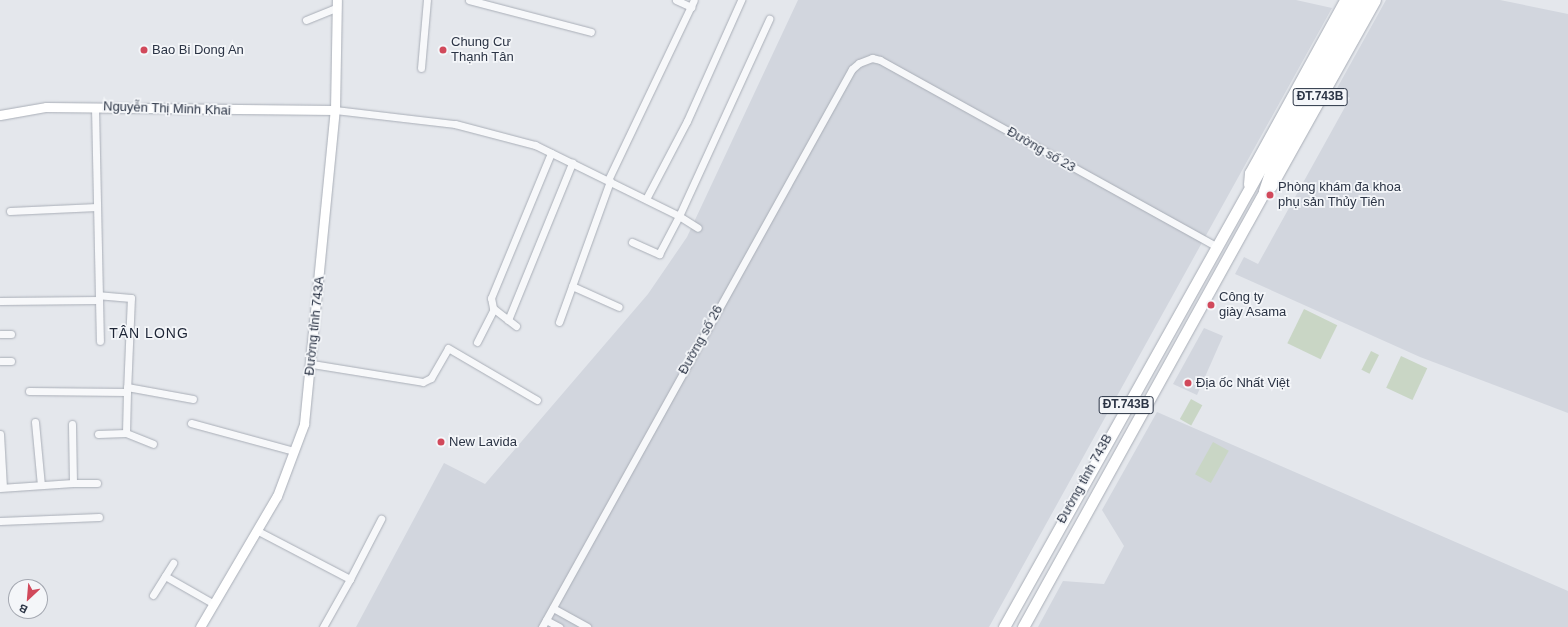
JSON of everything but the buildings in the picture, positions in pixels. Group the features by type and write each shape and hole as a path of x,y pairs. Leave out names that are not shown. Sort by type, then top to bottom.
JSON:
{"main road":[{"name":"Đường tỉnh 743B","path":"1249,184 1250,174 1345,0"},
{"name":"ĐT.743B","path":"1267,168 1354,0"},
{"name":"ĐT.743B","path":"1267,168 1365,0"},
{"name":"Đường tỉnh 743B","path":"1023,627 1264,192 1271,186 1375,0"},
{"name":"Đường tỉnh 743A","path":"200,627 258,531 277,496 304,424 312,364 335,110 337,4"},
{"name":"Nguyễn Thị Minh Khai","path":"0,115 46,107 335,110"},
{"name":"Đường tỉnh 743B","path":"1004,627 1249,184 1267,168"},
{"name":"Đường tỉnh 743B","path":"1264,192 1267,168"},
{"path":"1052,538 1067,546"}],"street":[{"path":"421,68 427,0"},
{"path":"469,0 591,32"},
{"path":"559,322 609,181 693,3 676,0"},
{"path":"646,199 687,121 740,0"},
{"path":"306,20 337,4"},
{"path":"632,242 659,254 679,216 769,19"},
{"name":"Đường số 23","path":"866,59 880,60 1215,246"},
{"name":"Đường số 26","path":"542,627 852,69 866,59"},
{"path":"95,107 100,341"},
{"path":"335,110 455,124 529,143 646,199 679,216 698,228"},
{"path":"516,326 494,309 491,298 551,153"},
{"path":"508,320 572,163"},
{"path":"10,211 97,206"},
{"path":"572,286 619,307"},
{"path":"0,301 99,297 131,298 126,433"},
{"path":"477,342 494,309"},
{"path":"0,334 11,334"},
{"path":"312,364 423,382 431,378 448,348 537,400"},
{"path":"0,361 11,361"},
{"path":"29,391 127,390 193,399"},
{"path":"35,422 41,485"},
{"path":"191,423 294,451"},
{"path":"72,424 73,483"},
{"path":"98,434 126,433 153,444"},
{"path":"0,434 2,487 97,483"},
{"path":"0,521 99,517"},
{"path":"323,627 381,519"},
{"path":"258,531 350,579"},
{"path":"153,595 173,563"},
{"path":"165,576 214,604"},
{"path":"553,608 587,627"},
{"path":"546,620 559,627"}],"shaded area":[{"path":"798,0 1296,0 1332,8 989,627 356,627 444,463 485,484 648,294 687,237"},
{"path":"1386,0 1500,0 1568,14 1568,413 1420,357 1235,274 1244,257 1258,264 1350,98 1336,90"},
{"path":"1204,328 1223,336 1197,395 1173,384"},
{"path":"1157,412 1568,591 1568,627 1038,627 1063,581 1104,584 1124,546 1102,510"}],"green space":[{"path":"1304,309 1337,325 1321,359 1287,343"},
{"path":"1371,351 1379,355 1369,374 1361,370"},
{"path":"1401,356 1427,368 1412,400 1386,388"},
{"path":"1191,399 1202,405 1191,425 1180,419"},
{"path":"1213,442 1229,451 1211,483 1195,474"}],"place":[{"name":"Bao Bi Dong An","path":"144,50"},
{"name":"Chung Cư Thạnh Tân","path":"443,50"},
{"name":"Phòng khám đa khoa phụ sản Thủy Tiên","path":"1270,195"},
{"name":"Công ty giày Asama","path":"1211,305"},
{"name":"Địa ốc Nhất Việt","path":"1188,383"},
{"name":"New Lavida","path":"441,442"}],"district":[{"name":"TÂN LONG","path":"149,333"}]}
